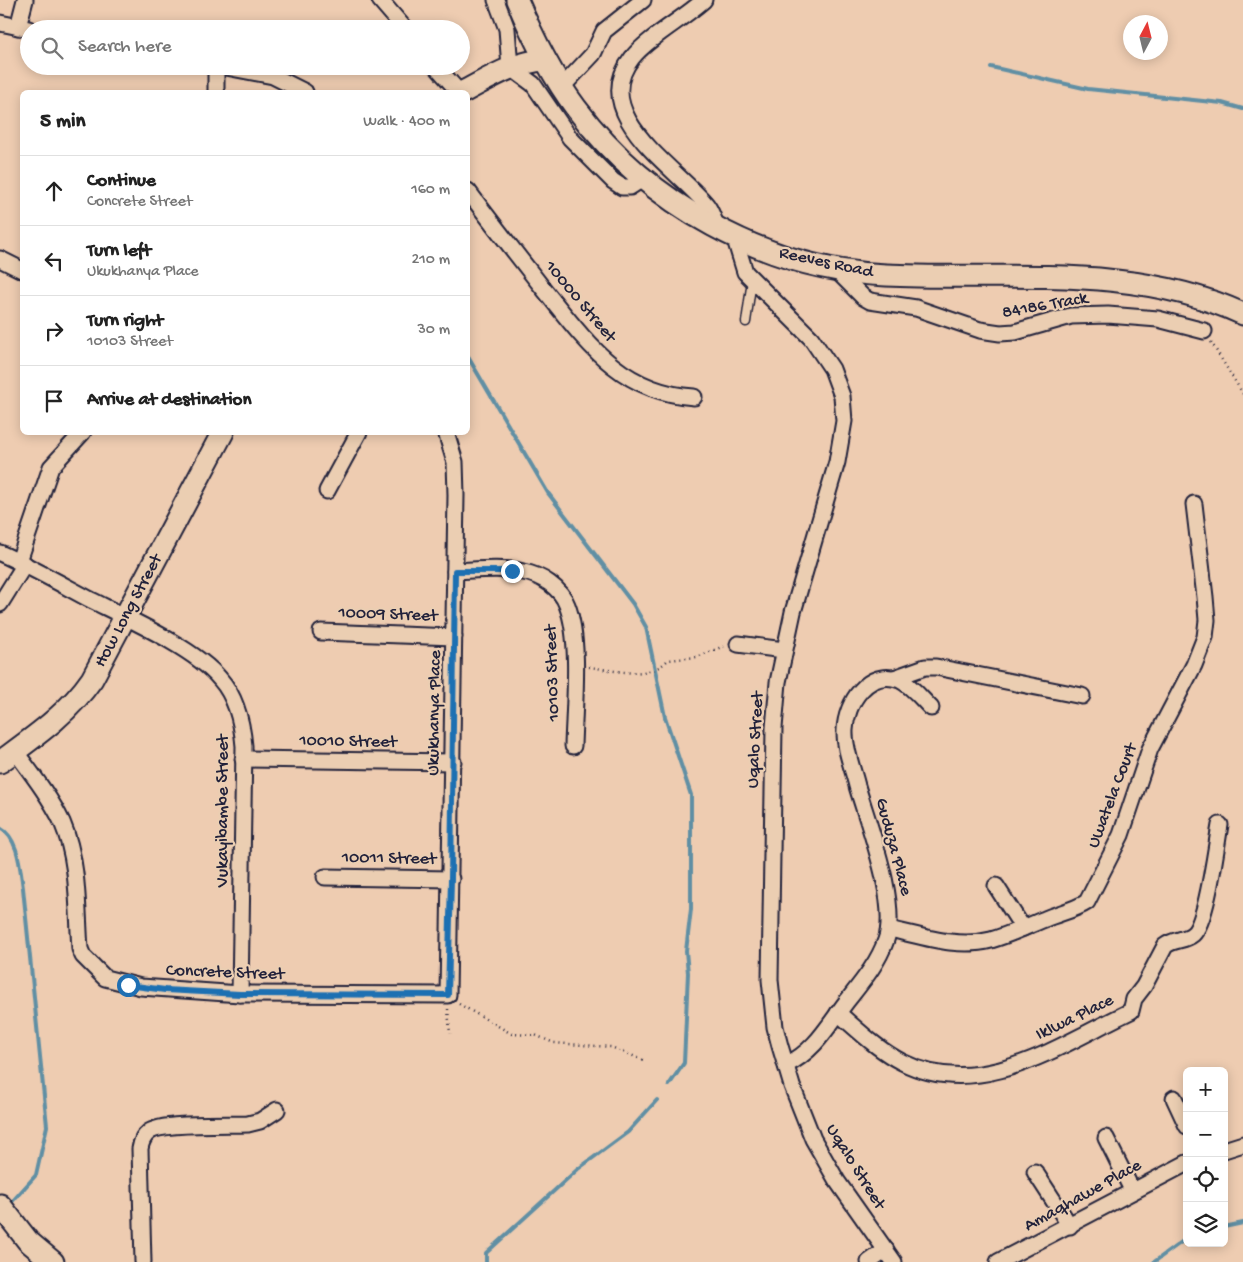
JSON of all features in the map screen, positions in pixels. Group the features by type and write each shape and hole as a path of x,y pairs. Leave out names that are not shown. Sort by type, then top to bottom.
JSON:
{"street":[{"path":"24,20 25,0"},
{"path":"380,0 397,20"},
{"path":"496,0 507,29 510,67 533,84 570,138 613,181 622,187 630,187 644,178"},
{"name":"Reeves Road","path":"517,0 546,60 562,87 590,125 644,178 677,203 725,232 788,256 834,268 891,276 1121,280 1158,286 1200,297 1243,314"},
{"path":"562,87 593,54 604,31 643,0"},
{"name":"Uqalo Street","path":"704,0 633,56 624,70 620,81 620,97 627,118 646,144 705,202 725,232 742,266 752,280 812,338 824,356 838,384 844,420 837,462 793,612 778,682 774,728 769,947 770,980 775,1027 792,1086 823,1157 890,1256"},
{"path":"0,23 20,27"},
{"path":"467,90 510,67 528,61 546,60"},
{"path":"216,75 216,90"},
{"path":"268,75 292,84 302,90"},
{"path":"444,75 457,90"},
{"name":"10000 Street","path":"470,194 596,353 645,386 663,392 694,397"},
{"path":"0,259 20,269"},
{"name":"84186 Track","path":"834,268 863,297 870,301 916,308 991,332 1011,333 1072,316 1108,315 1158,319 1204,331"},
{"path":"0,604 22,563 49,473 58,458 80,435"},
{"name":"How Long Street","path":"8,756 55,720 84,692 110,650 221,435"},
{"path":"327,491 357,435"},
{"name":"Ukukhanya Place","path":"447,435 455,462 453,762 448,995"},
{"name":"Uwatela Court","path":"889,928 958,943 992,940 1067,910 1080,908 1087,902 1121,834 1150,749 1194,665 1205,637 1207,620 1194,504"},
{"name":"Vukayibambe Street","path":"0,553 126,617 199,660 220,679 228,690 243,730 240,994"},
{"name":"10103 Street","path":"455,571 523,572 534,575 554,587 567,604 570,616 574,666 573,746"},
{"name":"10009 Street","path":"321,632 454,637"},
{"path":"738,644 784,650"},
{"path":"894,678 916,670 936,667 1082,696"},
{"path":"894,678 912,688 930,708"},
{"name":"Guduza Place","path":"786,1066 811,1050 873,965 886,940 889,928 889,900 849,756 844,731 849,710 860,689 880,679 894,678"},
{"name":"Concrete Street","path":"8,756 56,810 68,840 76,885 80,949 83,956 104,978 128,985 165,990 240,994 448,995"},
{"name":"10010 Street","path":"243,759 453,762"},
{"name":"Iklwa Place","path":"838,1013 899,1060 914,1067 942,1074 996,1072 1057,1049 1131,1011 1134,999 1144,986 1165,946 1192,935 1198,928 1208,894 1220,825"},
{"name":"10011 Street","path":"325,877 451,879"},
{"path":"996,886 1023,928"},
{"path":"1174,1098 1183,1117"},
{"path":"143,1262 140,1149 144,1137 150,1131 168,1126 248,1124 260,1121 277,1110"},
{"path":"1106,1138 1132,1190"},
{"path":"1228,1149 1243,1144"},
{"name":"Amaqhawe Place","path":"998,1262 1070,1226 1132,1190 1183,1165"},
{"path":"1034,1172 1070,1226"},
{"path":"0,1205 28,1241 53,1262"},
{"path":"869,1262 890,1256"}],"lane":[{"path":"746,322 752,280"}],"path":[{"path":"1204,331 1243,394"},
{"path":"574,666 645,673 663,665 668,660 697,657 714,649 738,644"},
{"path":"448,995 450,1034"},
{"path":"448,995 472,1013 512,1034 535,1035 554,1043 611,1047 643,1060"}],"waterway":[{"path":"991,67 1088,89 1222,103 1243,109"},
{"path":"470,360 548,493 633,604 646,627 665,717 691,795 691,909 686,951 688,973 684,1063 669,1085"},
{"path":"0,828 15,846 21,872 47,1126 36,1175 10,1204"},
{"path":"486,1262 486,1253 578,1169 628,1132 657,1100"},
{"path":"1228,1226 1243,1223"},
{"path":"1154,1262 1183,1241"}],"route":[{"path":"128,985 165,990 240,994 448,995 455,571 512,571"}]}
